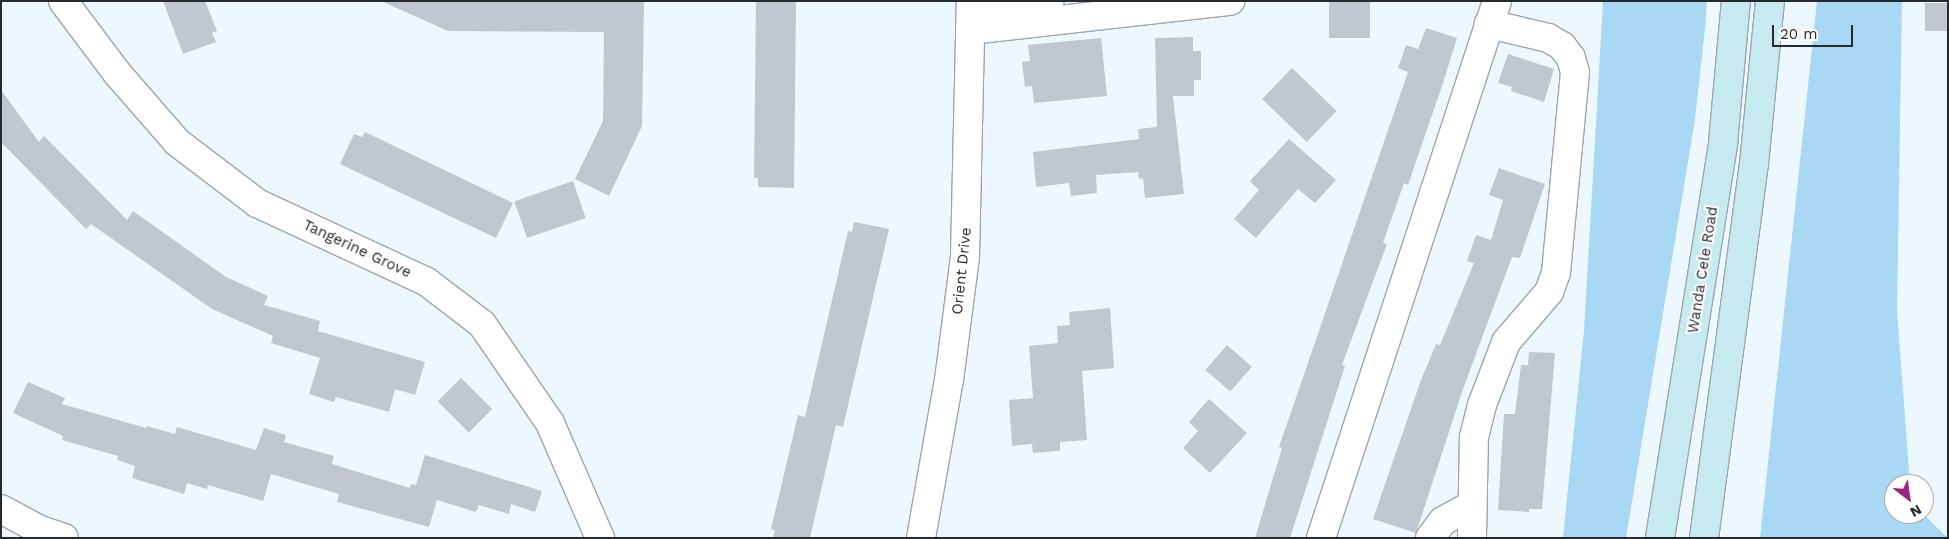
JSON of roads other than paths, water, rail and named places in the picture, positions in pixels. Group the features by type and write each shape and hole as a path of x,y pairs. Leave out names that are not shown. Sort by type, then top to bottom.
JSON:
{"street":[{"name":"Tangerine Grove","path":"63,1 116,73 177,142 258,203 427,282 482,324 550,423 600,538"},
{"path":"971,14 1049,1"},
{"path":"971,14 1230,1"},
{"name":"Wanda Cele Road","path":"1660,538 1723,143 1736,1"},
{"path":"1704,538 1754,164 1770,1"},
{"path":"1321,538 1493,13 1562,46 1571,58 1574,72 1556,273 1549,292 1506,342 1497,364 1474,437 1472,538"},
{"name":"Orient Drive","path":"921,538 949,380 965,257 971,14"},
{"path":"1430,538 1443,521 1472,505"},
{"path":"1,509 40,530 64,538"}]}
